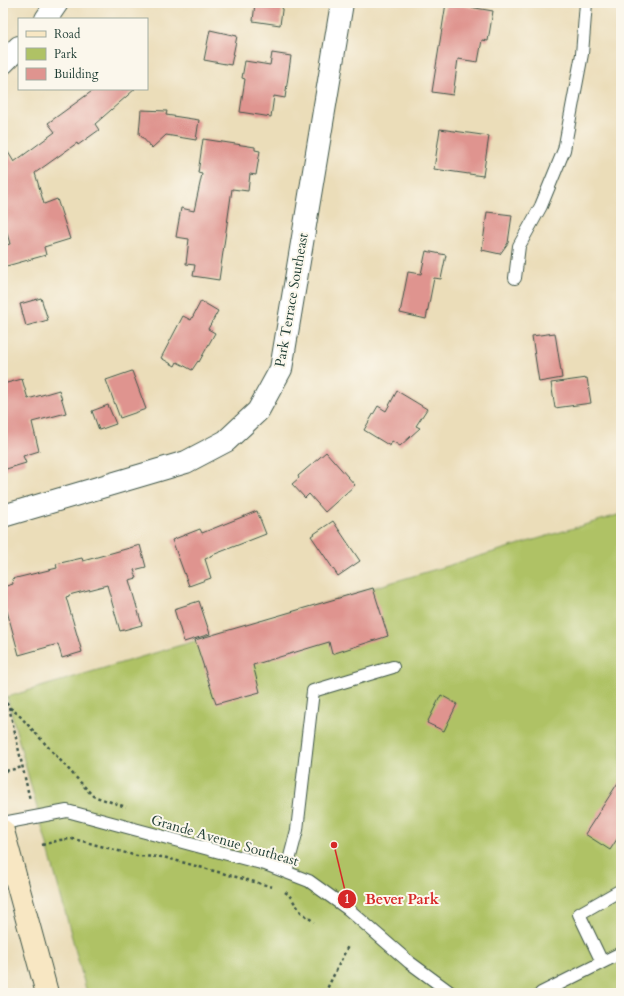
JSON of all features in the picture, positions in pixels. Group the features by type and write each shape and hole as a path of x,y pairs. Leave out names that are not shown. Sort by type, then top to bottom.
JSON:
{"street":[{"path":"47,18 57,3"},
{"name":"Park Terrace Southeast","path":"3,516 186,462 226,441 258,411 281,369 342,3"},
{"path":"3,63 18,48"},
{"path":"3,832 47,993"}],"lane":[{"path":"515,278 520,246 541,206 564,150 582,54 586,3"},
{"path":"286,872 298,830 313,691 393,667"},
{"name":"Grande Avenue Southeast","path":"3,823 67,811 265,864 309,881 348,909 409,962 451,993"},
{"path":"602,962 578,914 621,890"},
{"path":"541,993 621,953"}],"path":[{"path":"3,698 9,707 18,714 93,796 140,812 128,854"},
{"path":"9,707 31,802"},
{"path":"6,771 22,767"},
{"path":"42,845 60,840 72,839 138,856 163,857 276,888"},
{"path":"283,890 290,896 301,912 314,922"},
{"path":"325,993 348,946"}],"green space":[{"path":"621,514 621,993 87,993 7,697"}],"building":[{"path":"255,3 283,3 280,25 253,21"},
{"path":"446,3 493,11 488,41 482,40 478,62 458,59 453,95 432,92"},
{"path":"210,30 237,36 231,65 204,60"},
{"path":"272,53 291,56 285,98 274,96 271,117 240,112 245,79 242,78 245,61 270,65"},
{"path":"94,90 134,90 95,124 99,130 78,145 77,143 35,173 44,204 57,199 70,239 44,247 46,255 3,267 3,246 10,244 3,219 3,144 14,162 55,132 48,123"},
{"path":"141,110 167,111 166,115 199,120 196,140 166,135 152,148 139,134"},
{"path":"440,129 489,136 483,176 434,169"},
{"path":"203,139 255,147 255,150 260,151 256,175 250,174 248,191 232,189 219,280 193,276 195,265 186,264 189,239 176,237 181,208 194,211 202,174 198,173"},
{"path":"487,212 512,215 508,243 500,254 482,250"},
{"path":"426,251 446,255 441,279 434,278 426,319 400,313 408,272 421,274"},
{"path":"41,298 48,320 26,326 20,304"},
{"path":"201,301 218,311 208,329 215,333 199,362 198,361 192,370 177,362 175,366 161,358 183,316 191,320"},
{"path":"555,333 562,378 539,382 532,336"},
{"path":"132,371 146,409 120,418 106,380"},
{"path":"587,378 591,403 555,408 551,383"},
{"path":"22,379 28,399 59,390 66,413 32,422 39,451 23,456 26,463 3,470 3,384"},
{"path":"397,391 427,409 416,426 420,428 400,446 392,441 390,446 364,430 378,406 386,411"},
{"path":"108,405 116,424 99,430 92,411"},
{"path":"326,452 355,485 325,512 309,494 305,498 292,484 299,478 298,476"},
{"path":"257,511 266,534 205,559 211,578 189,586 172,540 200,529 202,533"},
{"path":"333,521 360,561 338,576 311,536"},
{"path":"140,545 146,567 134,570 137,578 129,580 142,625 120,631 107,585 66,597 82,652 62,658 58,644 19,655 7,611 3,612 3,587 13,584 12,579 57,568 56,564 82,558 83,561"},
{"path":"373,588 388,636 332,654 329,642 253,665 260,692 216,704 195,640"},
{"path":"199,601 210,634 184,642 174,609"},
{"path":"441,695 457,704 444,731 427,723"},
{"path":"621,778 621,833 610,850 585,834"}],"place":[{"name":"Bever Park","path":"334,845"}]}
